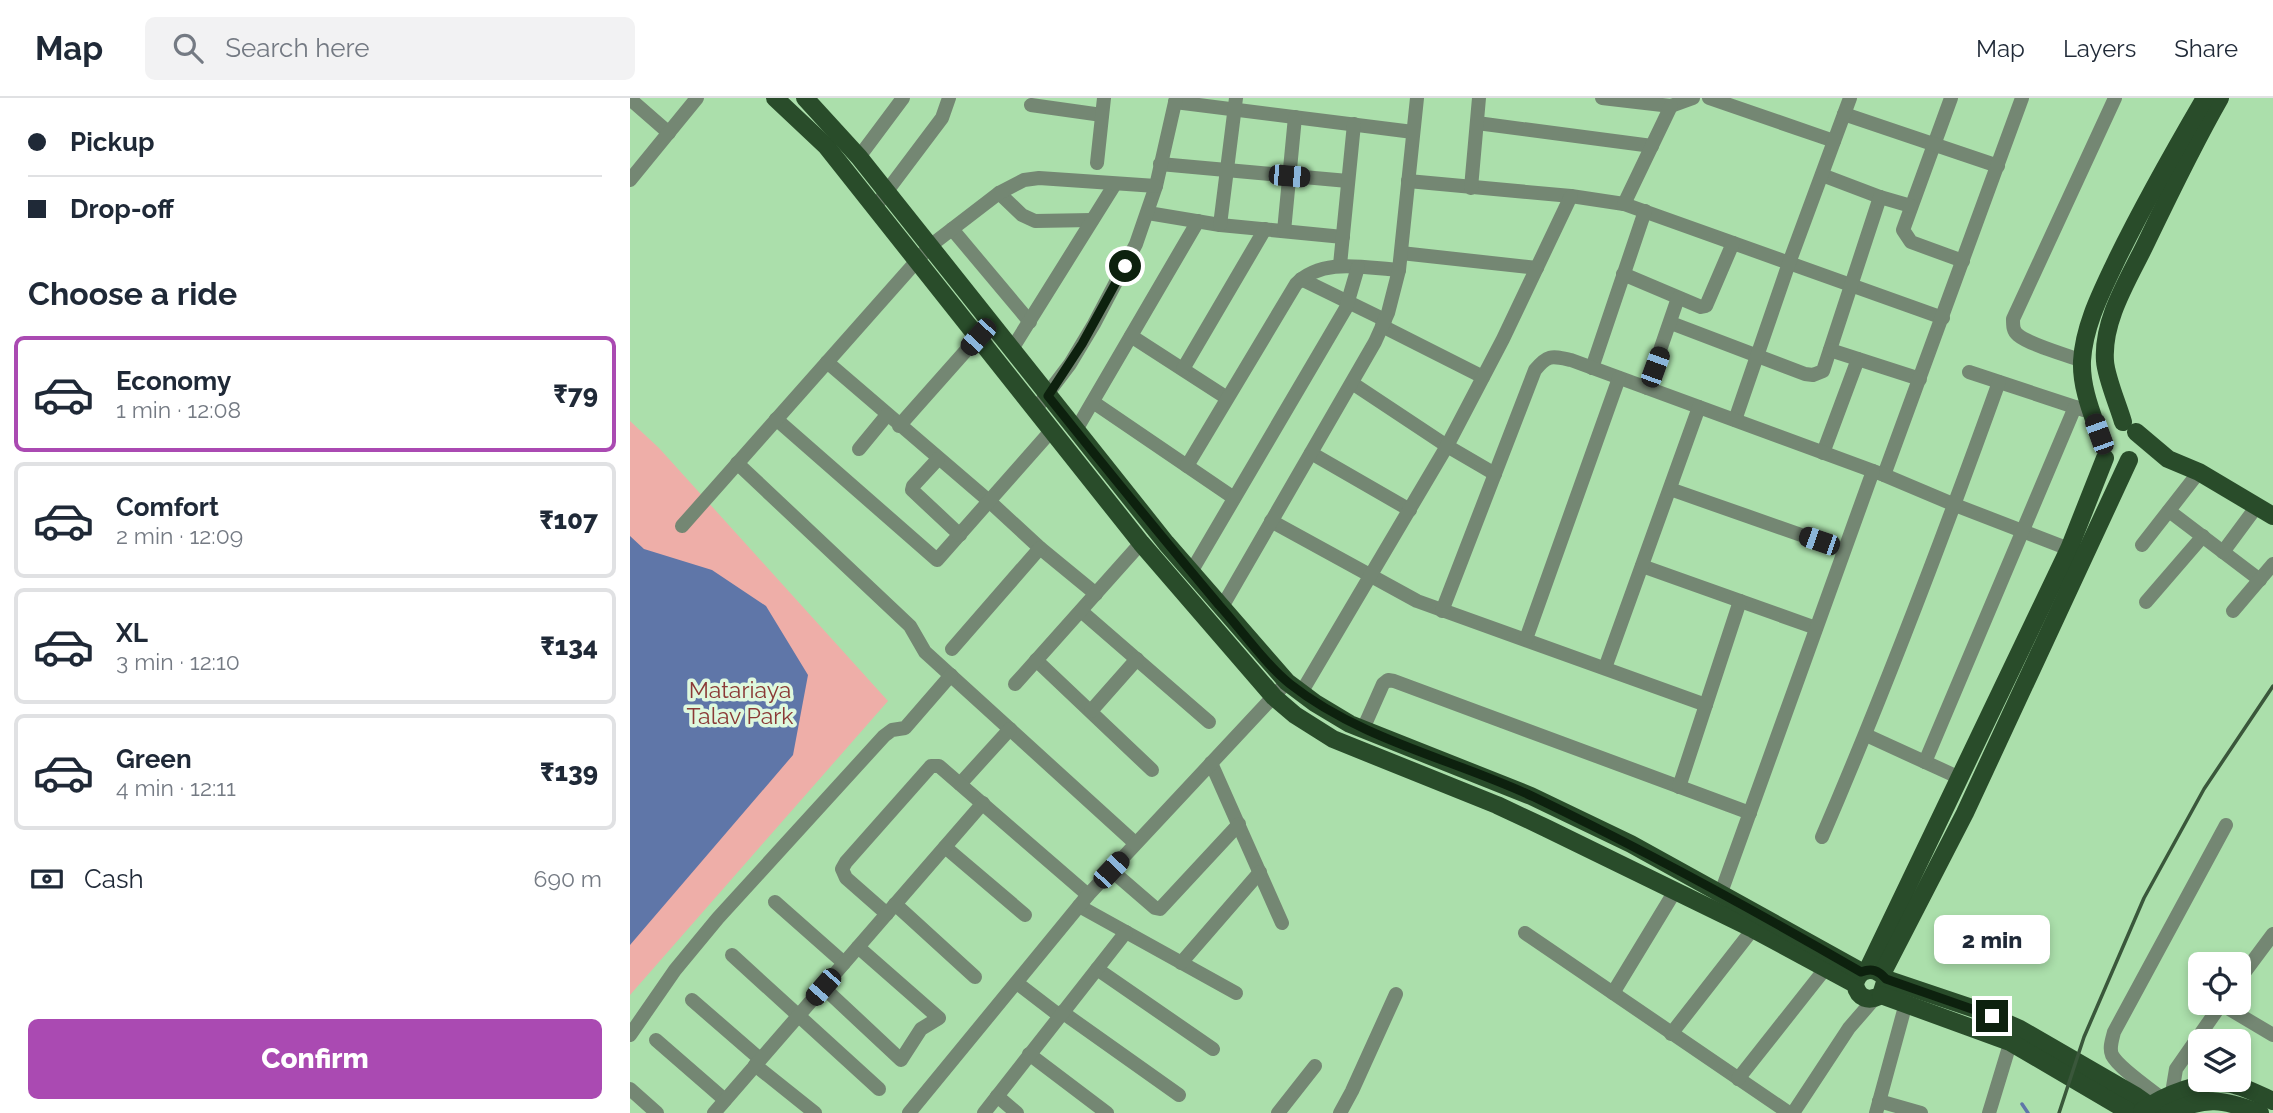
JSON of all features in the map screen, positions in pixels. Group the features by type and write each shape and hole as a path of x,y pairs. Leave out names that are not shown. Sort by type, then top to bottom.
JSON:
{"main road":[{"path":"775,98 826,146 875,206 924,253 1012,349 1191,572 1294,687 1335,716 1531,796 1631,844 1721,892 1906,1003 2012,1035 2162,1107 2203,1101 2226,1101 2260,1113"},
{"path":"2168,459 2131,458 2116,463 2105,458 2098,447 2099,434 2084,410 2082,361 2097,302 2144,203 2205,98"},
{"path":"1871,983 1965,813 2139,444 2105,362 2108,327 2171,191 2220,98"},
{"path":"809,100 887,191 978,337 1051,431 1141,543 1274,697 1295,715 1333,739 1497,806 1675,891 1753,929 1825,969 1975,1009 2110,1107 2131,1113"},
{"path":"2099,434 2108,424 2130,427 2168,459 2199,472 2273,516"},
{"path":"1871,983 1959,778 2069,549 2105,458"},
{"path":"2162,1107 2187,1088 2206,1085 2230,1084 2273,1101"}],"street":[{"path":"630,180 697,98"},
{"path":"859,157 903,98"},
{"path":"875,206 942,118 949,98"},
{"path":"1097,163 1104,98"},
{"path":"1222,607 1384,323 1399,270 1417,98"},
{"path":"1471,187 1479,98"},
{"path":"1602,98 1671,106 1693,98"},
{"path":"1709,98 1746,104 1834,141"},
{"path":"1735,420 1850,98"},
{"path":"1951,98 1903,230 1912,242 1963,261"},
{"path":"1715,912 1844,550 1920,379 2022,98"},
{"path":"2082,361 2026,340 2013,328 2013,319 2115,98"},
{"path":"630,99 669,133"},
{"path":"797,118 809,100"},
{"path":"1035,410 1070,364 1136,244 1156,187 1175,100 1235,104 1295,117 1413,132"},
{"path":"1220,225 1235,104"},
{"path":"1031,105 1102,115"},
{"path":"1623,204 1671,106"},
{"path":"1844,114 1998,166"},
{"path":"1284,231 1295,117"},
{"path":"1477,123 1652,146"},
{"path":"1340,265 1354,124"},
{"path":"1160,164 1349,181"},
{"path":"1822,175 1911,206"},
{"path":"681,526 924,253 999,193 1024,180 1040,178 1156,187"},
{"path":"1408,181 1571,196 1623,204 1943,318"},
{"path":"1012,349 1115,184"},
{"path":"999,193 1027,219 1092,220"},
{"path":"909,1113 1135,843 1274,697 1294,687 1371,577 1447,446 1571,196"},
{"path":"1671,323 1813,375 1823,371 1880,197"},
{"path":"1591,368 1645,211"},
{"path":"1148,213 1220,225 1343,237"},
{"path":"1076,430 1198,221"},
{"path":"952,229 1030,322"},
{"path":"1183,369 1265,229"},
{"path":"1623,274 1701,307 1706,306 1733,243"},
{"path":"1401,253 1536,268"},
{"path":"1187,466 1301,279 1340,265 1399,270"},
{"path":"1191,572 1348,302 1358,267"},
{"path":"1301,279 1483,377"},
{"path":"1647,388 1678,298"},
{"path":"1131,336 1227,398"},
{"path":"899,426 978,337"},
{"path":"1830,350 1920,379"},
{"path":"1442,611 1535,370 1543,361 1553,356 1879,473 2069,549"},
{"path":"1823,453 1858,359"},
{"path":"827,362 1096,594"},
{"path":"1924,762 2022,532 2084,410 1969,372"},
{"path":"1527,639 1619,378"},
{"path":"1822,837 1866,735 1955,505 1999,382"},
{"path":"1352,383 1447,446 1495,474"},
{"path":"1093,402 1234,498"},
{"path":"1605,668 1699,407"},
{"path":"859,449 887,415"},
{"path":"776,419 934,559 939,559 1051,431"},
{"path":"1311,453 1410,510"},
{"path":"938,459 912,490 960,535"},
{"path":"737,463 910,626 925,652 1135,843"},
{"path":"2142,545 2199,472"},
{"path":"1670,489 1844,550"},
{"path":"2223,552 2257,506"},
{"path":"2169,511 2260,580"},
{"path":"1271,521 1417,601 1706,705"},
{"path":"2146,603 2203,536"},
{"path":"1015,684 1141,543"},
{"path":"952,649 1040,548"},
{"path":"2233,611 2273,564"},
{"path":"1642,566 1816,628"},
{"path":"1679,787 1740,601"},
{"path":"1081,611 1209,722"},
{"path":"1091,711 1137,659"},
{"path":"1036,660 1152,769"},
{"path":"630,1035 675,970 718,918 884,736 892,730 905,729 951,675"},
{"path":"1363,729 1383,684 1388,680 1394,681 1750,813"},
{"path":"960,784 1010,729"},
{"path":"1866,735 1959,778"},
{"path":"1211,763 1282,923"},
{"path":"975,977 891,909 846,878 842,869 931,766 939,766 983,803 1084,901 1126,932 1236,993"},
{"path":"714,1113 983,803"},
{"path":"1111,870 1155,908 1160,909 1239,824"},
{"path":"2214,1015 2176,1069 2173,1087 2162,1107 2112,1055 2114,1032 2226,825"},
{"path":"945,847 1025,915"},
{"path":"1181,962 1260,872"},
{"path":"1613,993 1675,891"},
{"path":"775,902 844,963"},
{"path":"1671,1034 1753,929"},
{"path":"984,1113 1126,932"},
{"path":"1525,933 1791,1113 1849,1028 1871,983"},
{"path":"2251,964 2273,934"},
{"path":"823,987 901,1060 920,1029 939,1018 858,947"},
{"path":"732,955 878,1089"},
{"path":"1097,969 1213,1049"},
{"path":"1738,1079 1825,969"},
{"path":"1017,983 1179,1095"},
{"path":"1340,1113 1396,995"},
{"path":"692,1000 815,1113"},
{"path":"1906,1003 1877,1107 1921,1113"},
{"path":"2241,1015 2273,1035"},
{"path":"1989,1113 2012,1035"},
{"path":"656,1040 725,1100"},
{"path":"1029,1054 1107,1113"},
{"path":"1278,1113 1315,1066"},
{"path":"630,1089 657,1113"},
{"path":"997,1096 1017,1113"}],"green space":[{"name":"Matariaya Talav Park","path":"630,421 659,448 888,701 630,995"}],"water":[{"name":"Matariaya Talav Park","path":"630,536 644,549 712,570 766,606 808,675 793,755 630,945"}],"waterway":[{"path":"2022,1104 2028,1113"}],"railway":[{"path":"2059,1113 2084,1037 2144,898 2204,789 2273,686"}],"route":[{"path":"1125,266 1094,324 1048,396 1166,542 1287,682 1350,724 1531,796 1631,844 1861,972 1875,970 1886,979 1992,1016"}]}
